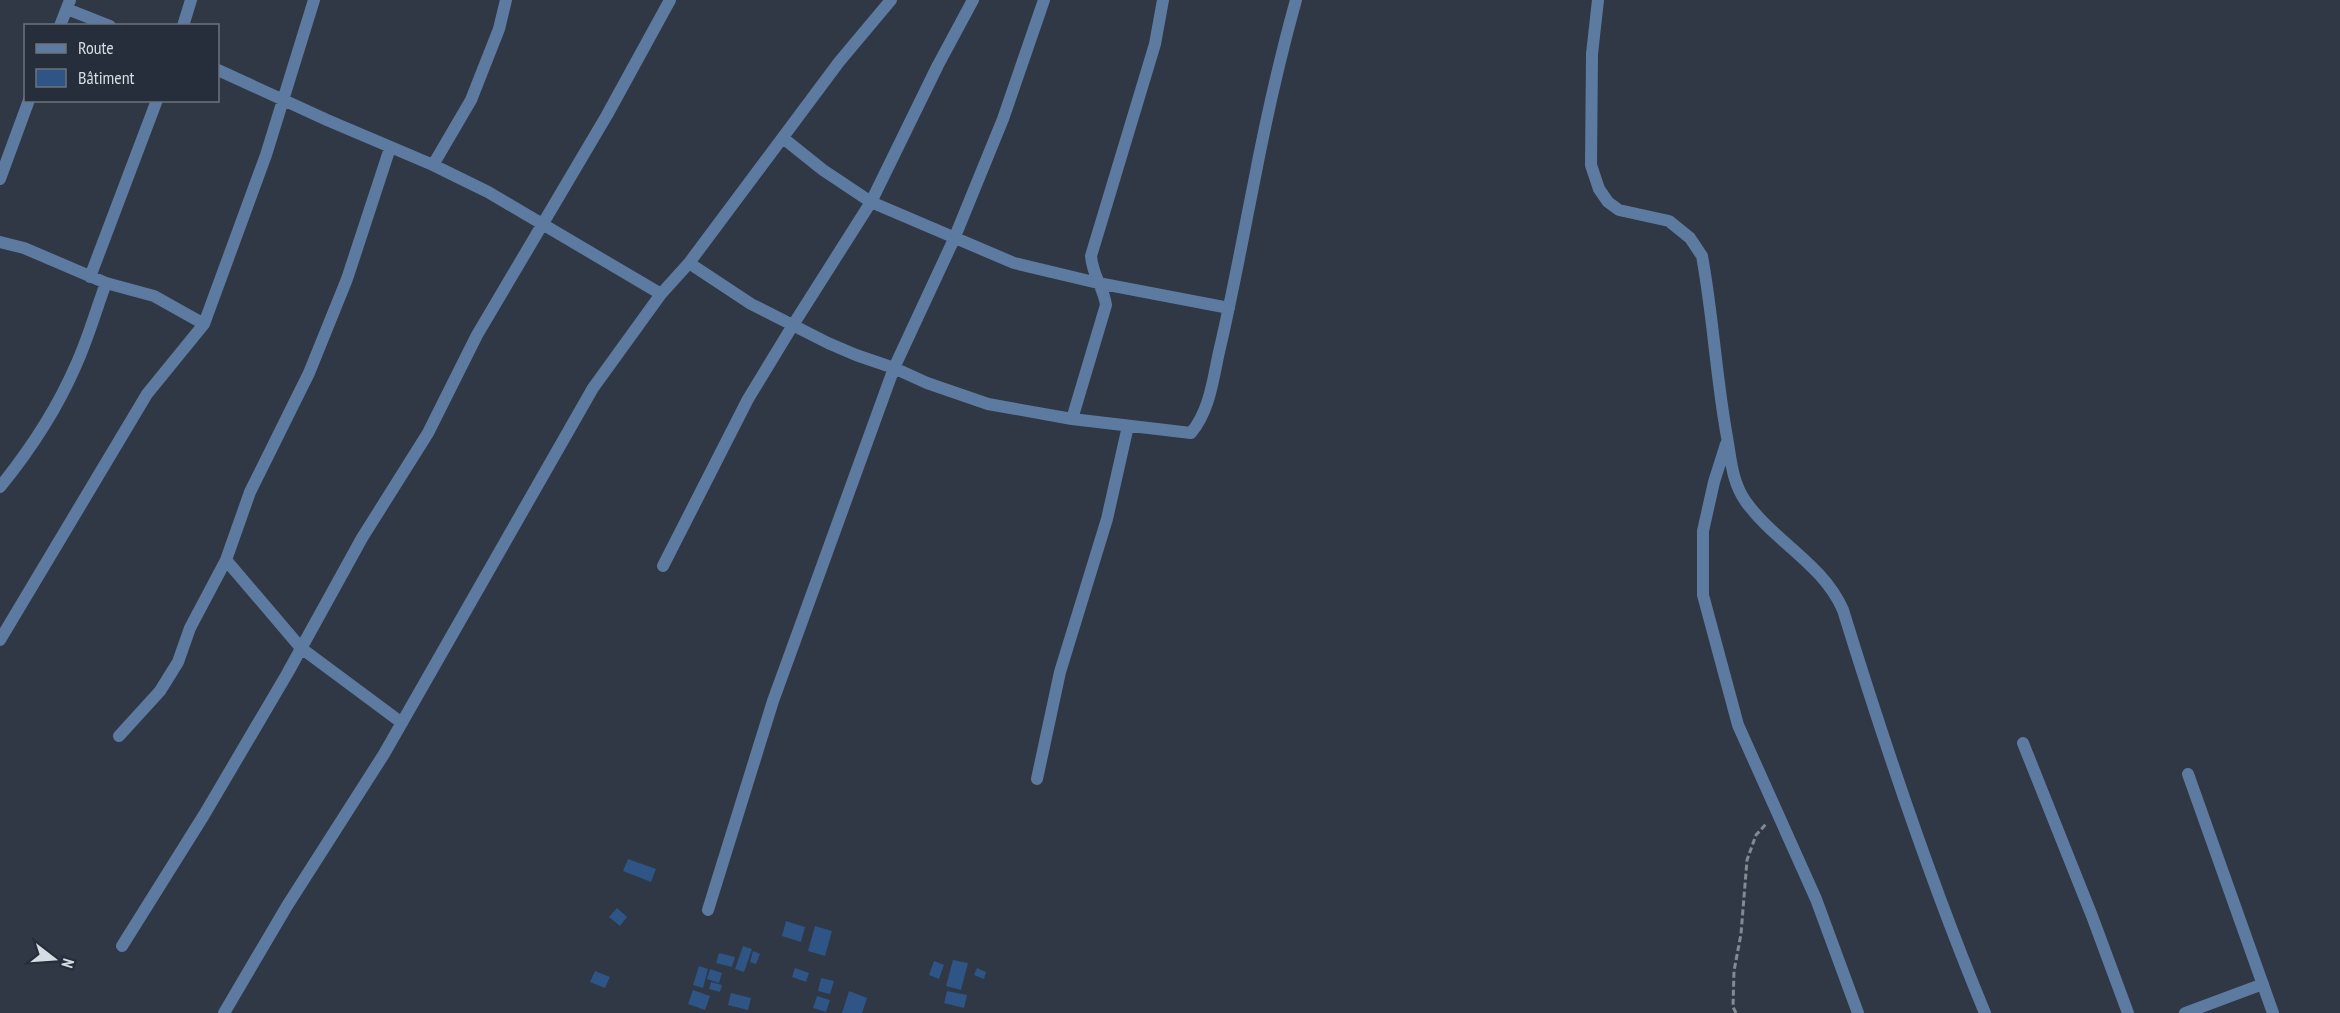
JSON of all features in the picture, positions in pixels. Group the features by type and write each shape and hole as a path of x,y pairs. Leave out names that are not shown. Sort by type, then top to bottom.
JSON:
{"street":[{"path":"184,24 191,0"},
{"path":"0,640 147,394 204,324 266,155 314,0"},
{"path":"433,165 471,100 499,29 506,0"},
{"path":"122,946 204,815 362,538 428,433 477,335 607,115 670,0"},
{"path":"224,1013 287,906 384,754 593,388 661,294 689,263 839,62 891,0"},
{"path":"663,566 748,399 871,202 938,64 973,0"},
{"path":"708,910 773,701 894,368 954,239 1003,119 1044,0"},
{"path":"1072,419 1106,305 1104,294 1092,270 1091,255 1155,44 1163,0"},
{"path":"689,263 751,304 856,356 988,404 1072,419 1191,433 1200,422 1208,401 1281,53 1296,0"},
{"path":"1598,0 1592,54 1591,165 1599,189 1608,202 1619,210 1669,221 1690,238 1702,256 1718,392 1734,481 1746,502 1783,543 1820,573 1834,591 1949,928 1985,1013"},
{"path":"61,24 69,4 106,24"},
{"path":"219,70 433,165 488,192 661,294"},
{"path":"0,180 28,102"},
{"path":"90,277 156,102"},
{"path":"783,138 823,170 871,202 1014,263 1098,283 1229,308"},
{"path":"119,736 160,691 178,662 190,628 226,560 250,492 322,342 347,279 390,147"},
{"path":"0,242 24,248 106,283 154,296 204,324"},
{"path":"0,487 22,461 76,366 106,283"},
{"path":"1037,779 1060,672 1107,519 1128,426"},
{"path":"1727,440 1714,482 1703,531 1703,595 1738,724 1816,899 1858,1013"},
{"path":"226,560 301,648 402,723"},
{"path":"2023,743 2128,1013"},
{"path":"2188,774 2273,1013"},
{"path":"2185,1013 2263,984"}],"path":[{"path":"1736,1013 1733,1007 1734,971 1741,934 1747,860 1756,835 1777,813"}],"building":[{"path":"628,859 656,869 651,882 623,871"},
{"path":"617,908 627,917 620,926 609,917"},
{"path":"786,921 805,927 801,942 782,936"},
{"path":"815,926 832,931 825,956 808,951"},
{"path":"743,946 752,949 744,972 735,969"},
{"path":"753,951 760,954 756,964 750,962"},
{"path":"719,953 735,957 732,967 716,963"},
{"path":"953,960 968,963 961,990 946,986"},
{"path":"934,961 944,965 939,979 929,975"},
{"path":"699,966 708,969 703,988 693,985"},
{"path":"795,968 809,973 806,982 792,977"},
{"path":"977,968 986,972 984,979 974,975"},
{"path":"710,969 722,973 719,983 707,979"},
{"path":"595,971 610,977 605,988 590,982"},
{"path":"821,978 834,981 830,994 818,991"},
{"path":"711,982 722,985 720,992 709,989"},
{"path":"693,990 710,996 705,1010 688,1004"},
{"path":"849,991 867,998 862,1013 842,1013"},
{"path":"947,991 967,995 964,1008 944,1003"},
{"path":"731,993 751,998 748,1010 728,1005"},
{"path":"817,996 830,1000 826,1012 813,1008"}]}
